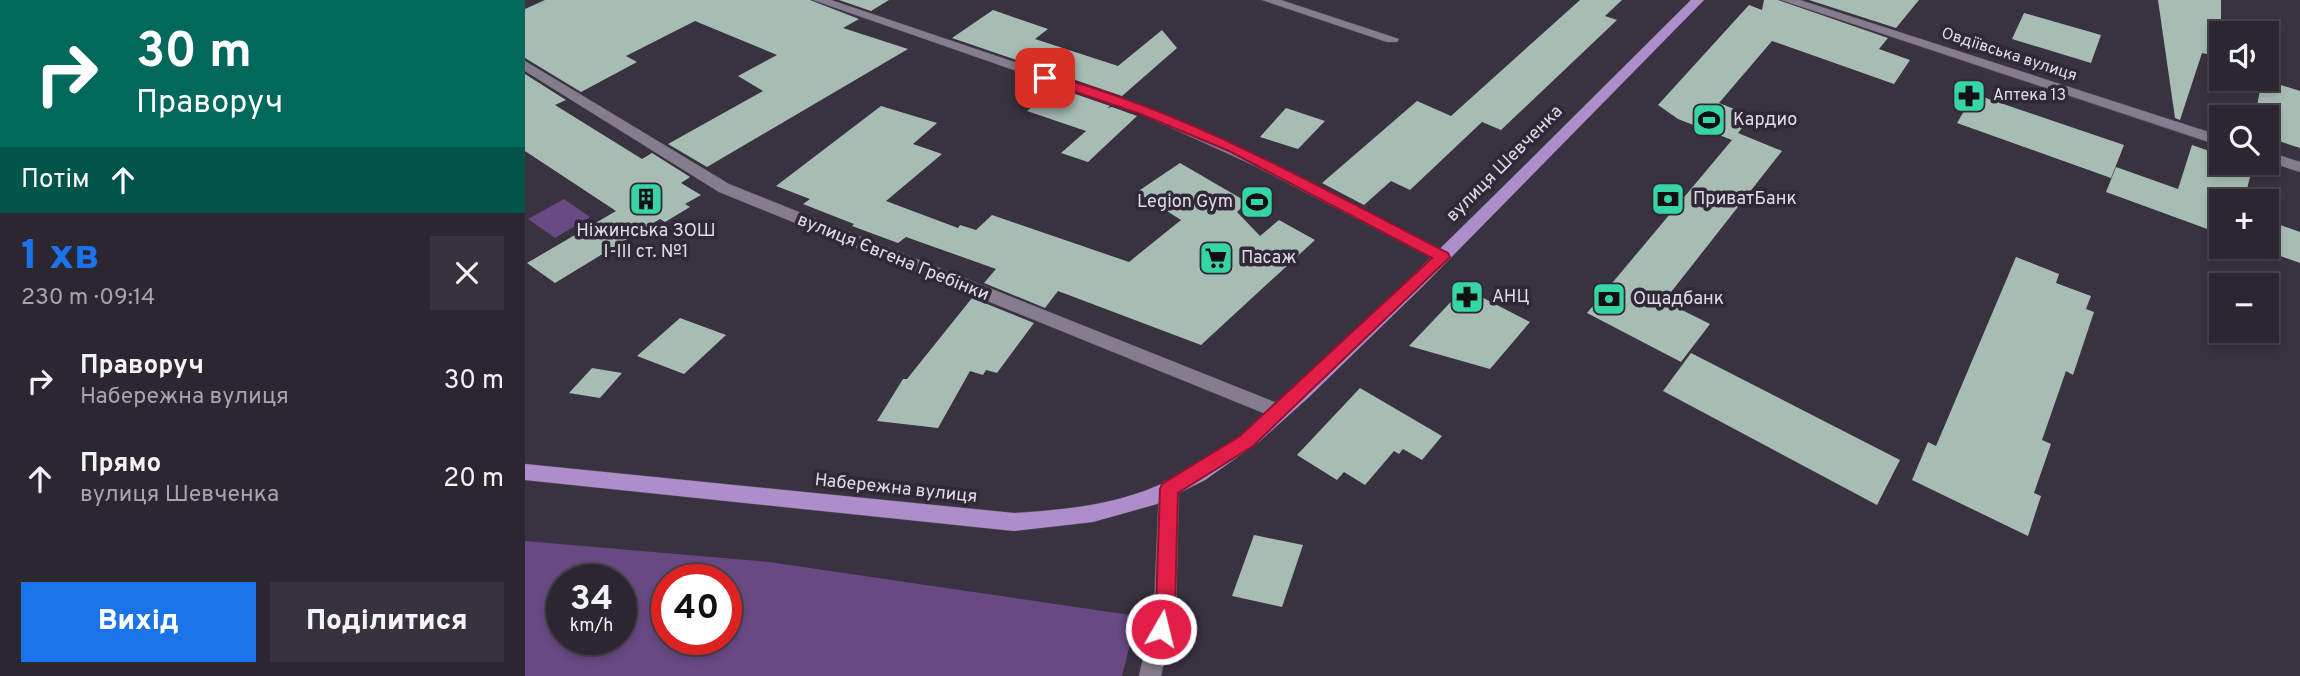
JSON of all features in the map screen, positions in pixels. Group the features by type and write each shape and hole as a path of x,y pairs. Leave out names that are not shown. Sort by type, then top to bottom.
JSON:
{"main road":[{"name":"вулиця Шевченка","path":"1247,441 1443,257 1698,0"},
{"name":"Набережна вулиця","path":"525,472 1014,522 1067,519 1104,512 1169,489 1247,441"}],"street":[{"path":"819,0 1148,112 1195,131 1234,148 1443,257"},
{"path":"1268,0 1392,39"},
{"name":"Овдіївська вулиця","path":"1787,0 2209,137"},
{"name":"вулиця Євгена Гребінки","path":"525,65 724,188 1280,412"},
{"path":"2279,160 2300,167"},
{"path":"1150,676 1165,607 1169,489"}],"shaded area":[{"path":"564,199 590,217 555,238 528,219"},
{"path":"525,541 769,562 1137,616 1122,676 525,676"}],"building":[{"path":"545,0 810,0 859,19 843,28 908,49 707,167 668,144 763,91 738,76 777,55 695,21 626,56 637,62 581,92 525,58 525,9"},
{"path":"839,0 889,0 871,11"},
{"path":"1580,0 1622,0 1605,16 1617,20 1501,130 1482,122 1410,190 1391,181 1364,205 1322,183 1417,101 1451,116"},
{"path":"1764,0 1778,0 1888,38 1879,49 1910,60 1894,84 1772,41 1719,103 1752,116 1738,133 1782,151 1664,301 1710,324 1681,362 1587,313 1732,140 1678,119 1658,105 1749,5 1762,10"},
{"path":"1809,0 1919,0 1896,28"},
{"path":"2158,0 2221,0 2221,21 2209,21 2209,54 2202,53 2180,120 2175,118"},
{"path":"993,10 1048,29 1035,39 1118,66 1162,30 1177,48 1122,96 952,38"},
{"path":"2024,13 2101,35 2091,63 2012,39"},
{"name":"Ніжинська ЗОШ І-ІІІ ст. №1","path":"525,74 566,100 555,105 642,159 652,153 690,177 681,183 701,195 685,204 690,207 665,222 660,219 555,283 527,263 616,211 525,151"},
{"path":"2279,84 2300,91 2300,148 2279,141 2279,105 2257,105 2260,91 2279,91"},
{"path":"1055,87 1110,106 1107,108 1112,107 1137,116 1088,162 1061,153 1086,131 1027,111"},
{"path":"1974,94 2124,145 2111,178 1957,123"},
{"name":"Пасаж","path":"881,106 937,123 913,144 942,154 886,201 958,228 960,225 976,230 992,215 1129,262 1181,220 1137,192 1180,163 1247,202 1237,212 1260,236 1279,220 1315,240 1201,345 1058,291 1045,308 984,283 996,269 906,237 898,243 852,226 854,224 803,204 810,199 776,186"},
{"path":"1286,108 1325,121 1298,149 1260,137"},
{"path":"2192,145 2209,151 2209,175 2250,175 2247,189 2209,189 2209,230 2106,192 2116,167 2178,189"},
{"path":"2279,225 2300,232 2300,263 2279,256"},
{"path":"2016,257 2059,274 2056,283 2091,296 2086,309 2094,312 2073,375 2066,371 2042,440 2051,444 2034,493 2041,496 2028,536 1912,480 1928,442 1936,446"},
{"path":"1464,288 1530,322 1490,369 1409,346"},
{"path":"972,298 1034,323 997,373 986,370 983,375 970,371 938,428 877,421 903,379 907,379"},
{"path":"680,318 726,335 684,374 637,356"},
{"path":"1691,353 1900,460 1877,505 1663,391"},
{"path":"592,368 622,373 600,398 569,393"},
{"path":"1360,388 1442,436 1422,460 1403,449 1399,454 1394,451 1365,485 1344,472 1337,480 1297,455"},
{"path":"1254,535 1303,545 1282,607 1232,596"}],"place":[{"name":"Аптека 13","path":"1969,96"},
{"name":"Кардио","path":"1709,120"},
{"name":"Ніжинська ЗОШ І-ІІІ ст. №1","path":"646,199"},
{"name":"ПриватБанк","path":"1668,199"},
{"name":"Legion Gym","path":"1257,202"},
{"name":"Пасаж","path":"1216,258"},
{"name":"АНЦ","path":"1467,297"},
{"name":"Ощадбанк","path":"1609,299"}],"route":[{"path":"1045,78 1148,112 1234,148 1443,257 1247,441 1169,489 1165,607 1161,629"}]}
